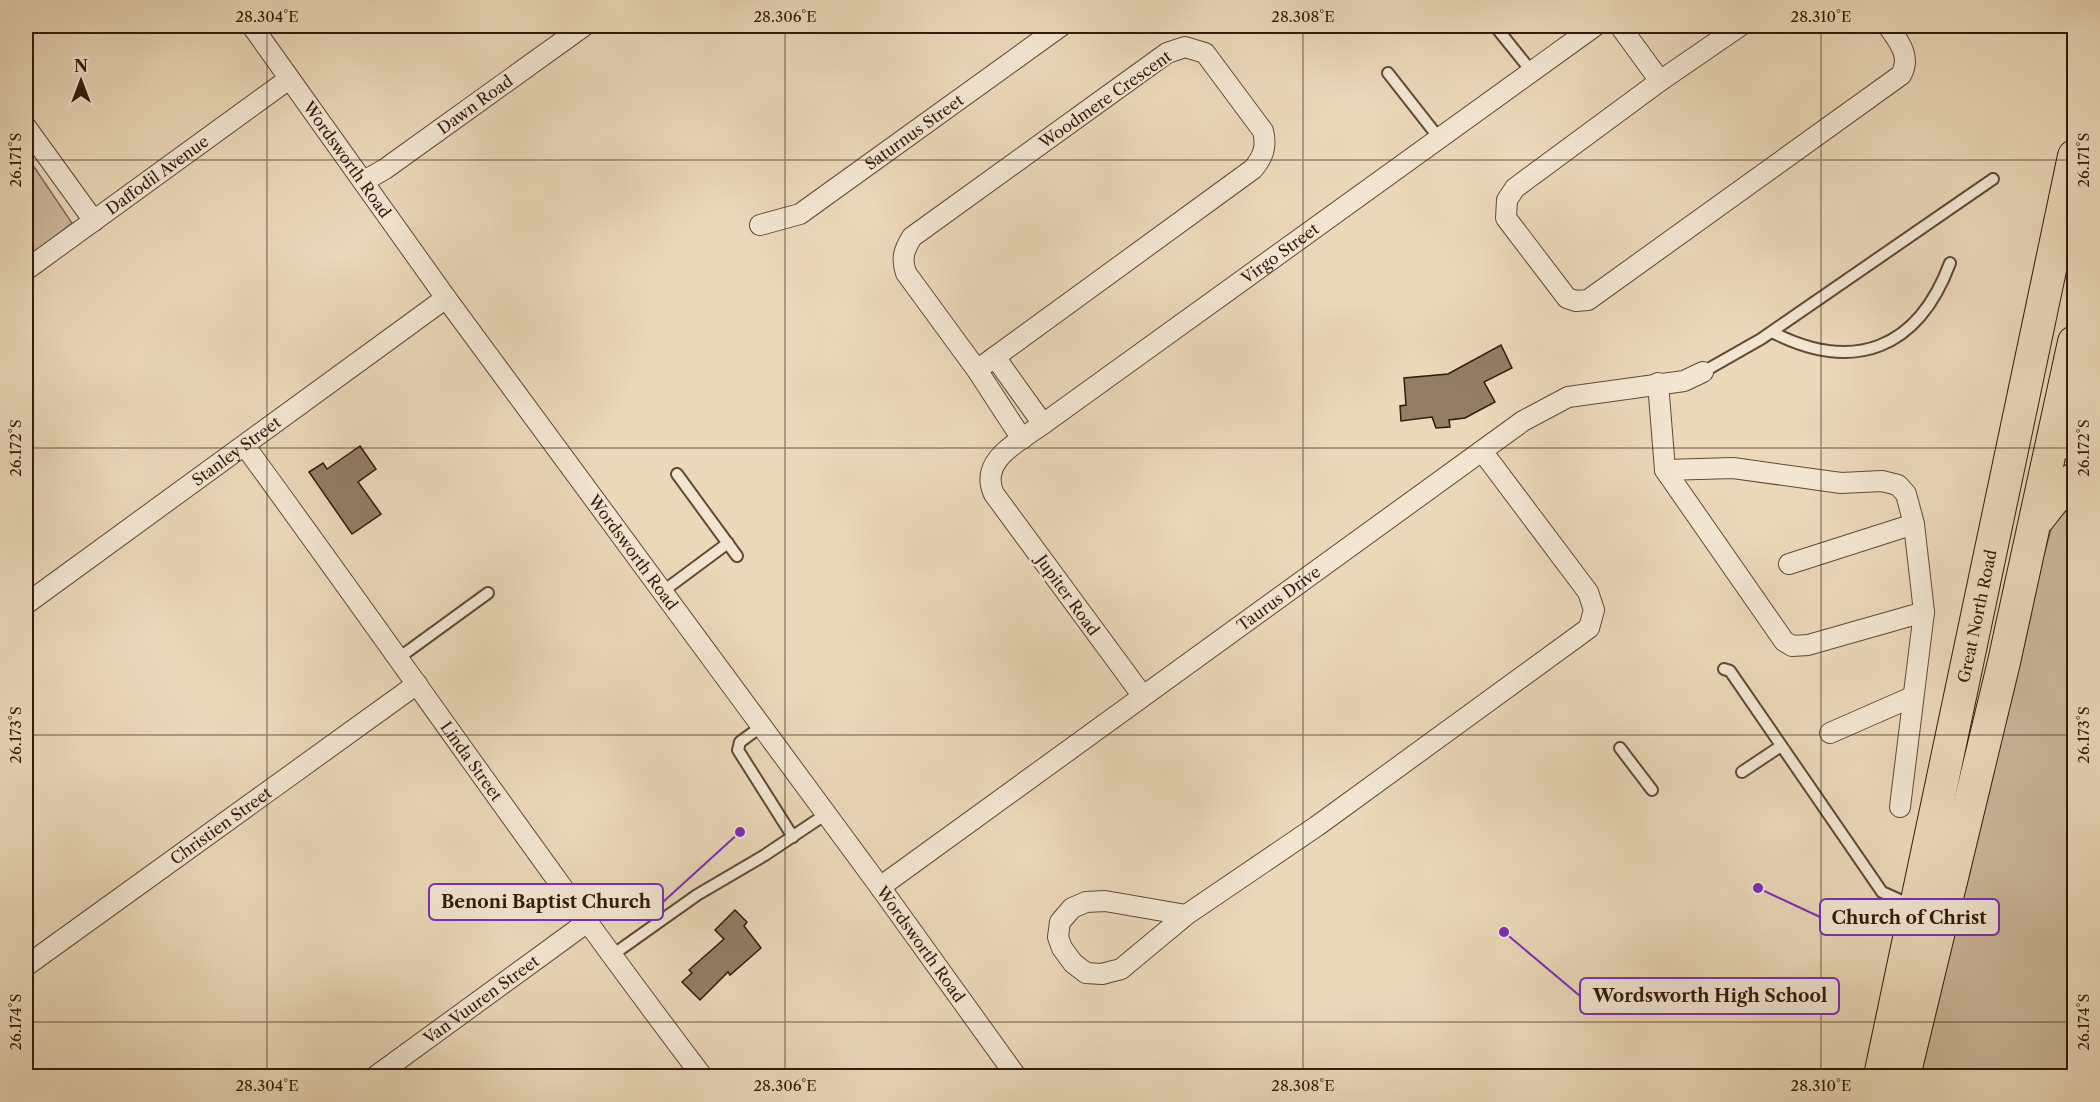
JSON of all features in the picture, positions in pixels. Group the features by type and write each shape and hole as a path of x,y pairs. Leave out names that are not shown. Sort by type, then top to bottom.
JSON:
{"main road":[{"name":"Great North Road","path":"1904,1077 1970,650 1990,564 2074,156"},
{"name":"Great North Road","path":"1880,1077 2004,662 2034,526 2064,448 2073,350"},
{"path":"2073,350 2074,390"},
{"path":"2029,372 2033,414 2064,448"},
{"path":"1990,564 2007,531 2030,461 2042,448 2064,448"},
{"path":"2034,526 2058,494 2074,479"},
{"path":"1970,650 2004,662"}],"street":[{"name":"Wordsworth Road","path":"252,26 446,298 826,813 1016,1077"},
{"name":"Dawn Road","path":"364,181 385,169 584,26"},
{"name":"Saturnus Street","path":"760,225 800,214 1061,26"},
{"name":"Virgo Street","path":"994,494 990,486 993,465 1000,456 1595,26"},
{"path":"1620,26 1660,81"},
{"path":"1740,26 1660,81 1515,188 1507,200 1506,218 1567,298 1576,301 1588,300 1900,75 1905,66 1905,56 1888,26"},
{"name":"Woodmere Crescent","path":"977,370 1253,169 1261,160 1265,146 1263,132 1204,53 1185,47 1167,53 912,237 902,260 906,273 977,370 1022,439"},
{"name":"Daffodil Avenue","path":"26,270 289,80"},
{"path":"26,127 94,221"},
{"name":"Stanley Street","path":"26,604 446,298"},
{"path":"995,357 1043,424"},
{"name":"Taurus Drive","path":"880,887 1523,421 1568,397 1684,381 1703,372"},
{"path":"1658,383 1665,470 1787,644 1808,645 1924,612"},
{"name":"Linda Street","path":"245,446 400,657 586,923 702,1077"},
{"path":"1186,915 1105,901 1086,902 1072,908 1060,922 1058,937 1062,948 1073,963 1086,973 1102,974 1121,969 1186,915 1317,826 1588,628 1594,610 1588,592 1482,450"},
{"path":"1665,470 1733,468 1842,483 1891,482 1906,494 1914,524 1924,612 1900,807"},
{"name":"Jupiter Road","path":"994,494 1142,696"},
{"path":"1789,564 1914,524"},
{"name":"Christien Street","path":"26,966 417,684"},
{"path":"1830,733 1912,697"},
{"name":"Van Vuuren Street","path":"376,1077 586,923"}],"lane":[{"path":"1495,26 1532,72"},
{"path":"1388,73 1438,138"},
{"path":"1703,372 1772,332 1993,179"},
{"path":"1772,332 1793,343 1839,352 1865,352 1889,343 1930,306 1939,291 1950,263"},
{"path":"677,474 737,556"},
{"path":"662,591 728,543"},
{"path":"400,657 488,593"},
{"path":"1724,669 1730,671 1882,892 1929,911"},
{"path":"762,726 740,742 738,750 793,837"},
{"path":"1742,772 1781,746"},
{"path":"1620,748 1652,790"},
{"path":"611,956 697,895 793,837 826,813"}],"shaded area":[{"path":"26,155 72,223 26,259"},
{"path":"2074,486 2074,1076 1912,1076 2030,604 2057,508"}],"building":[{"path":"1501,345 1512,368 1484,382 1495,402 1465,418 1449,420 1450,427 1436,428 1432,417 1401,421 1400,406 1406,405 1404,378 1448,374"},
{"path":"360,446 376,469 358,482 381,514 352,534 309,472 323,463 327,469"},
{"path":"735,910 747,922 744,926 761,948 730,975 728,972 700,1000 682,982 692,973 689,970 724,939 715,930"}],"place":[{"name":"Benoni Baptist Church","path":"740,832"},
{"name":"Church of Christ","path":"1758,888"},
{"name":"Wordsworth High School","path":"1504,932"}]}
